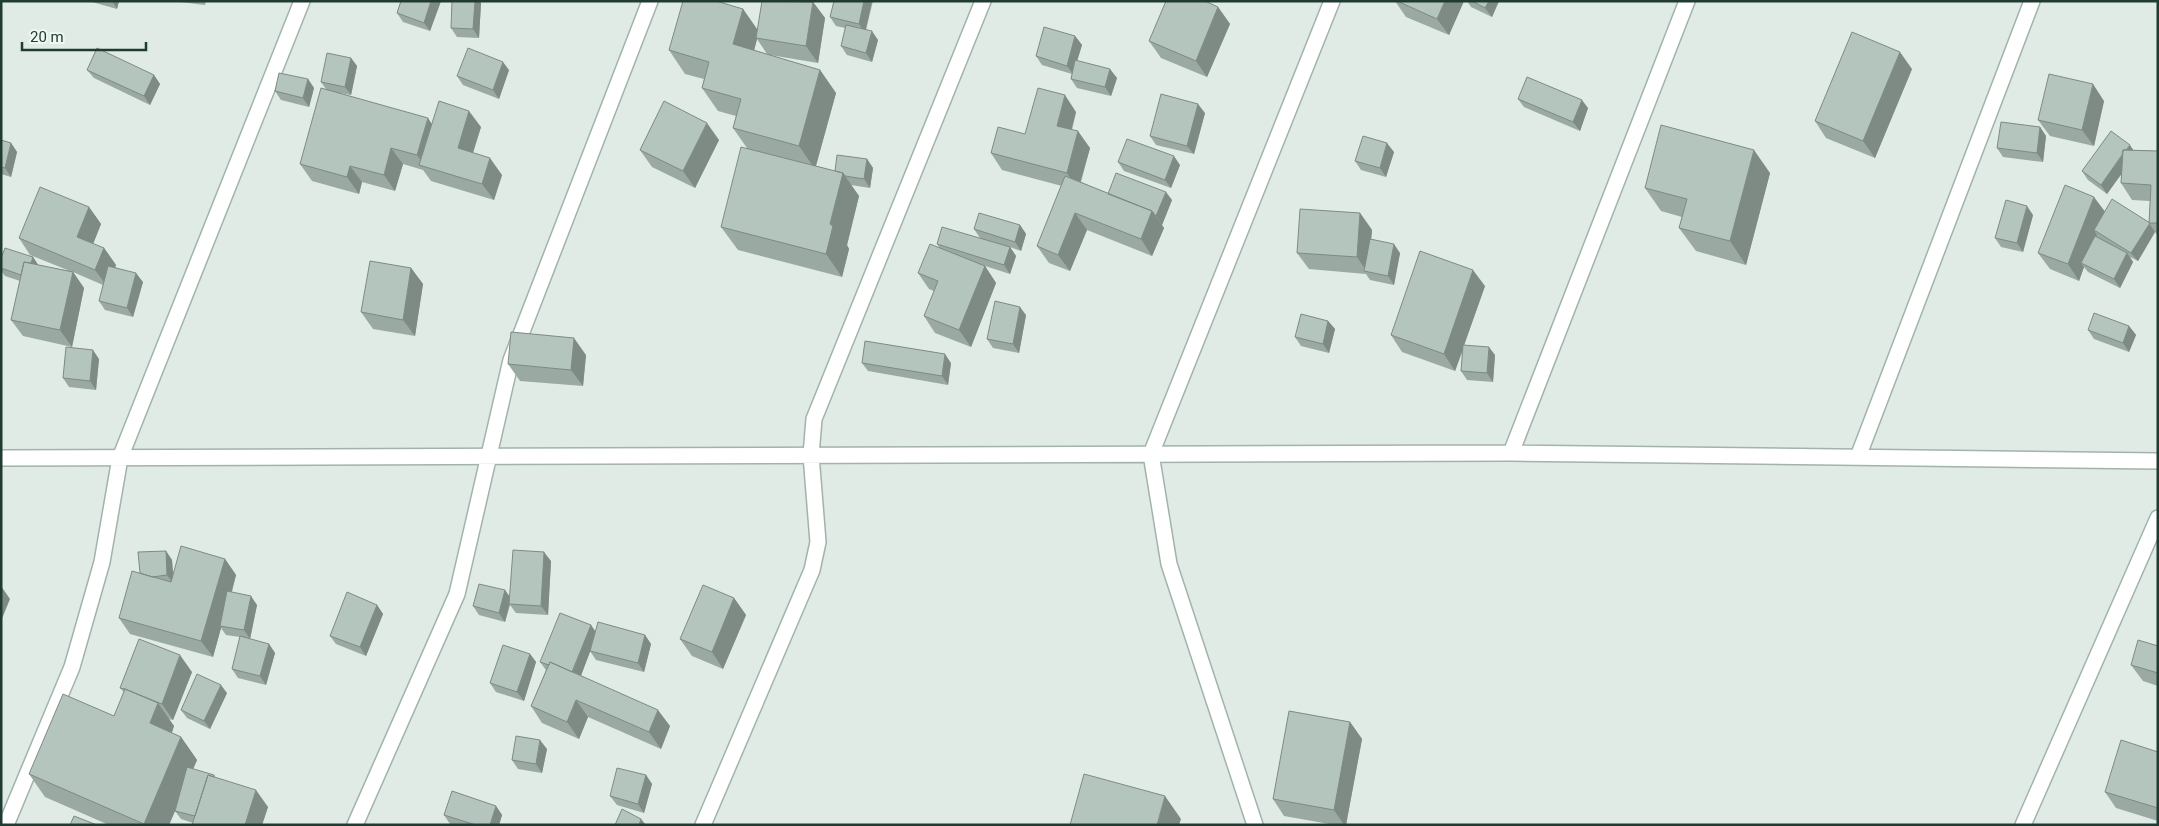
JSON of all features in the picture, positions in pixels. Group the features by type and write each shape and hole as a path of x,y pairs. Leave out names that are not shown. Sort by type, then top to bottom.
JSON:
{"street":[{"path":"6,825 72,667 102,562 120,458 302,1"},
{"path":"355,825 457,594 511,360 650,1"},
{"path":"704,825 812,570 818,542 811,455 814,419 983,1"},
{"path":"1255,825 1169,564 1151,454 1332,1"},
{"path":"1510,453 1687,1"},
{"path":"1858,457 2032,1"},
{"path":"1,458 1510,453 2158,461"},
{"path":"2023,825 2158,518"}],"building":[{"path":"401,1 431,1 424,23 397,13"},
{"path":"452,1 475,1 473,29 451,28"},
{"path":"683,1 716,1 743,9 733,44 820,70 799,146 733,128 741,99 702,88 709,62 669,50"},
{"path":"762,1 813,2 806,46 756,38"},
{"path":"834,1 864,1 859,24 830,17"},
{"path":"1166,1 1205,1 1218,7 1196,61 1149,41"},
{"path":"1397,1 1445,1 1437,19"},
{"path":"1472,1 1489,1 1485,8"},
{"path":"846,25 872,31 866,53 841,46"},
{"path":"1044,27 1075,36 1067,66 1036,56"},
{"path":"1852,32 1900,52 1863,141 1815,121"},
{"path":"97,48 154,75 144,96 87,70"},
{"path":"468,48 503,62 493,90 457,76"},
{"path":"327,53 351,58 345,87 321,82"},
{"path":"1075,60 1110,69 1105,87 1071,79"},
{"path":"279,73 308,79 303,98 275,91"},
{"path":"2049,74 2093,84 2082,130 2038,120"},
{"path":"1527,77 1582,100 1573,122 1518,99"},
{"path":"321,88 428,118 417,155 391,148 384,175 350,166 347,177 300,164"},
{"path":"1038,88 1065,95 1057,126 1078,131 1067,173 991,153 998,127 1025,134"},
{"path":"1161,94 1198,104 1187,146 1150,136"},
{"path":"439,101 469,111 458,148 490,158 482,184 419,165"},
{"path":"664,101 707,123 683,171 640,150"},
{"path":"2001,122 2040,127 2037,153 1997,148"},
{"path":"1661,125 1754,150 1730,241 1679,228 1687,199 1645,188"},
{"path":"2111,131 2130,145 2126,150 2123,150 2122,155 2101,185 2082,171"},
{"path":"1363,136 1387,143 1380,168 1355,161"},
{"path":"1127,139 1174,156 1165,180 1118,162"},
{"path":"1,140 11,143 5,168 1,167"},
{"path":"741,147 843,173 830,224 833,226 826,254 721,227"},
{"path":"2123,150 2158,151 2158,223 2149,223 2151,185 2121,183"},
{"path":"837,155 867,159 864,179 845,176 843,173 835,171"},
{"path":"1116,173 1166,192 1156,216 1152,211 1108,194"},
{"path":"1065,176 1152,211 1141,239 1075,213 1058,255 1037,246"},
{"path":"2065,185 2094,197 2068,264 2038,253"},
{"path":"40,187 89,207 77,237 104,248 95,270 19,238"},
{"path":"2112,199 2150,223 2131,253 2094,230"},
{"path":"2006,200 2027,206 2017,243 1995,238"},
{"path":"1300,209 1360,213 1357,257 1297,253"},
{"path":"979,213 1020,225 1015,242 974,229"},
{"path":"942,227 1010,247 1004,265 937,244"},
{"path":"2095,236 2127,253 2114,279 2081,263"},
{"path":"1370,239 1394,244 1388,276 1364,271"},
{"path":"930,244 985,266 959,330 924,316 938,281 918,273"},
{"path":"5,248 33,257 31,263 24,262 21,275 1,268 1,259"},
{"path":"1420,251 1473,270 1444,354 1391,335"},
{"path":"370,261 411,268 403,320 361,312"},
{"path":"24,262 73,272 60,330 11,320"},
{"path":"108,266 136,273 127,308 99,301"},
{"path":"995,301 1020,307 1013,344 987,339"},
{"path":"2094,313 2129,326 2123,343 2088,330"},
{"path":"1301,314 1328,321 1323,344 1295,337"},
{"path":"511,332 574,338 571,370 508,364"},
{"path":"865,341 945,354 942,376 862,363"},
{"path":"1463,345 1489,347 1487,373 1461,371"},
{"path":"66,347 93,350 90,381 63,378"},
{"path":"181,546 225,559 201,641 119,618 132,571 171,582"},
{"path":"513,550 544,552 541,606 509,604"},
{"path":"166,551 167,575 152,577 140,573 138,552"},
{"path":"479,584 505,590 499,613 473,606"},
{"path":"703,585 734,598 712,652 680,639"},
{"path":"227,591 251,596 244,630 220,626"},
{"path":"347,592 377,605 360,647 330,636"},
{"path":"560,613 591,625 572,672 550,662 549,665 540,662"},
{"path":"598,622 645,635 638,663 590,651"},
{"path":"240,636 269,644 260,676 232,669"},
{"path":"139,639 180,655 162,704 120,688"},
{"path":"2138,640 2158,646 2158,673 2131,665"},
{"path":"503,645 530,654 517,692 490,683"},
{"path":"550,662 658,710 649,732 576,700 567,722 531,706"},
{"path":"197,674 221,685 204,721 181,710"},
{"path":"125,689 158,703 150,723 181,737 144,824 29,774 63,694 114,716"},
{"path":"1289,711 1350,722 1334,810 1273,799"},
{"path":"516,736 540,740 536,764 512,760"},
{"path":"2121,740 2158,752 2158,808 2105,792"},
{"path":"187,767 214,775 214,777 208,775 195,816 175,811"},
{"path":"617,768 646,775 638,804 610,796"},
{"path":"1084,774 1165,796 1157,825 1070,825"},
{"path":"208,775 256,790 245,825 192,825"},
{"path":"452,791 496,806 490,825 476,825 444,815"},
{"path":"622,809 641,819 639,825 615,825"},
{"path":"74,816 97,825 70,825"}]}
